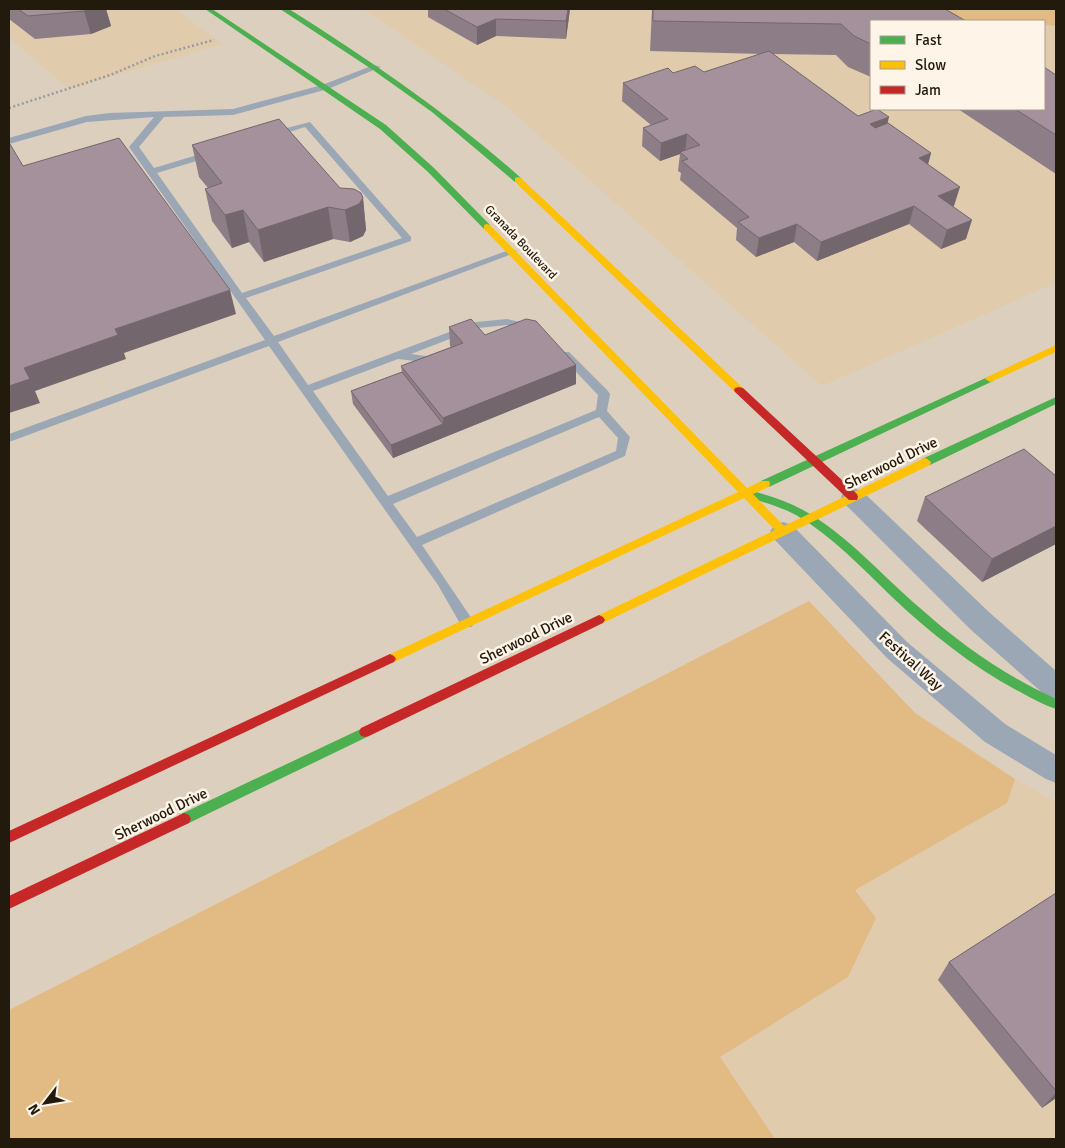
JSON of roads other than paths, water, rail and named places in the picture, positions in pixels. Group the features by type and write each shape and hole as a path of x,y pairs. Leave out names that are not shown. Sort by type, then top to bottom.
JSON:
{"main road":[{"name":"Granada Boulevard","path":"208,9 383,127 431,170 783,532"},
{"path":"284,9 377,67 432,106 487,151 853,497"},
{"path":"9,837 1056,348"},
{"name":"Sherwood Drive","path":"9,903 1056,400"},
{"path":"746,493 771,498 812,518 850,549 916,613 973,657 1033,695 1056,704"}],"street":[{"path":"853,497 980,621 1056,688"},
{"name":"Festival Way","path":"783,532 897,650 995,733 1056,770"}],"lane":[{"path":"9,141 86,119 110,116 233,112 326,87 377,67"},
{"path":"161,115 129,148 152,172 414,543 467,623"},
{"path":"240,297 408,239 307,124 261,138"},
{"path":"152,172 225,150"},
{"path":"9,438 512,252"},
{"path":"306,390 476,325 491,322 519,324 542,332"},
{"path":"507,337 519,324"},
{"path":"554,342 604,394 601,412"},
{"path":"397,355 429,361 451,358"},
{"path":"385,502 601,412"},
{"path":"414,543 621,453 624,437 601,412"}]}
